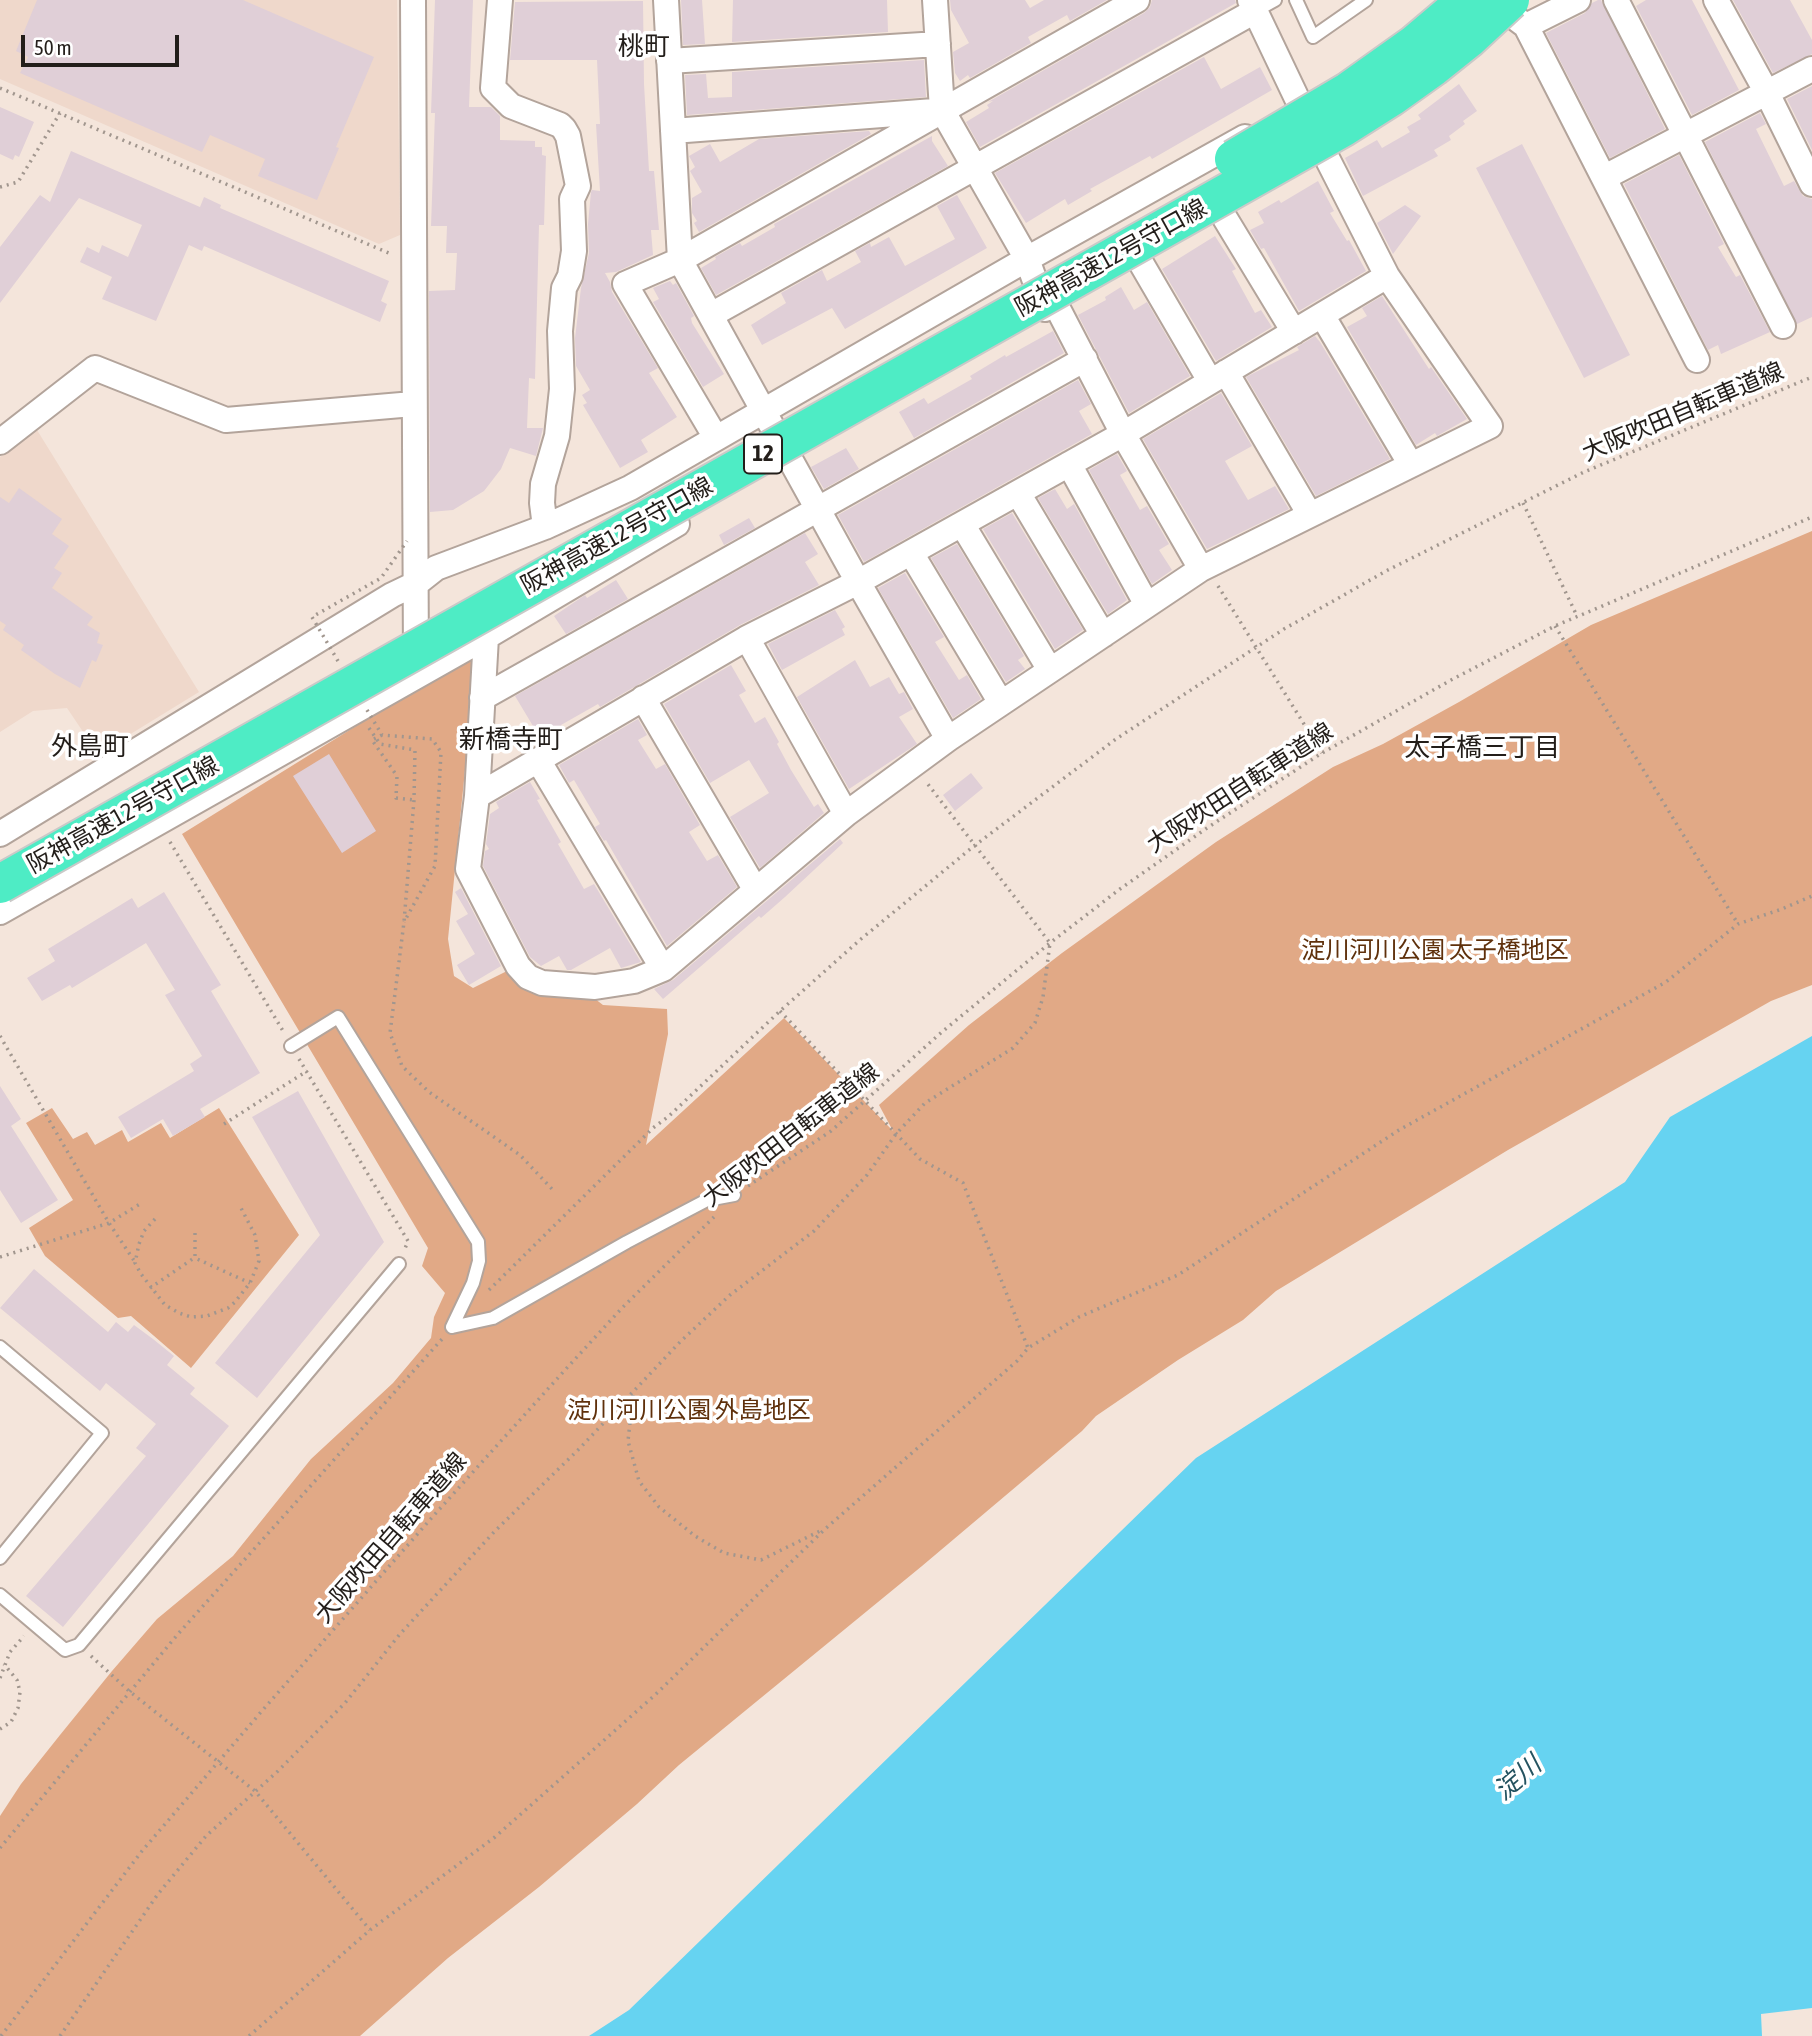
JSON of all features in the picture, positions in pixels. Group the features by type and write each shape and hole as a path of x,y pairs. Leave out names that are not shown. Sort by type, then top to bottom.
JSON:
{"highway":[{"name":"阪神高速12号守口線","path":"0,854 1258,145 1364,80 1415,44 1467,0"},
{"name":"阪神高速12号守口線","path":"0,884 1342,128 1391,97 1468,39 1519,11"}],"street":[{"path":"413,0 416,676"},
{"path":"500,0 493,88 511,106 565,129 578,186 572,199 573,251 570,276 564,288 560,331 561,401 557,436 543,484 545,527"},
{"path":"666,0 680,260 948,739"},
{"path":"935,0 942,110 972,167 1027,259 1050,306 1085,359 1123,434 1209,576"},
{"path":"716,438 625,284 680,260 1136,0"},
{"path":"0,834 381,602 417,583 436,568 545,527 630,488 1027,259 1301,107 1384,52 1444,0"},
{"path":"0,912 358,705 486,638 1050,306 1324,152 1442,78 1480,50 1519,11 1578,0"},
{"path":"1616,0 1783,326"},
{"path":"1716,0 1767,93 1812,184"},
{"path":"486,638 477,796 468,869 518,966 528,977 541,983 595,987 634,981 663,969 846,814 948,739 1147,606 1209,576 1310,515 1490,426 1387,276 1301,107 1260,4 711,316"},
{"path":"1519,11 1697,360"},
{"path":"669,61 938,44"},
{"path":"1605,177 1812,69"},
{"path":"673,131 942,110"},
{"path":"1220,210 1294,332"},
{"path":"1137,256 1310,515"},
{"path":"477,796 747,638 858,582 1123,434 1387,276"},
{"path":"1322,316 1412,465"},
{"path":"482,698 1085,359"},
{"path":"0,442 95,368 226,420 414,404"},
{"path":"1069,464 1147,606"},
{"path":"1018,492 1103,635"},
{"path":"962,524 1050,670"},
{"path":"911,553 1001,704"},
{"path":"747,638 846,814"},
{"path":"643,698 755,889"},
{"path":"538,760 663,969"}],"lane":[{"path":"1296,0 1313,37 1366,0"},
{"path":"291,1045 338,1017 478,1242 479,1261 473,1283 452,1327"},
{"path":"452,1327 493,1318 707,1200 734,1195"},
{"path":"0,1595 65,1650 79,1644 399,1264"},
{"path":"0,1347 102,1433 0,1558"}],"path":[{"path":"0,88 415,264"},
{"path":"0,187 18,182 60,113"},
{"name":"大阪吹田自転車道線","path":"0,1848 130,1691 452,1327 653,1128 921,887 1116,739 1255,647 1386,571 1584,472 1812,377"},
{"path":"1523,503 1577,616"},
{"name":"大阪吹田自転車道線","path":"1,2036 125,1873 217,1763 556,1380 622,1308 734,1195 831,1131 943,1031 1050,943 1196,835 1322,753 1451,680 1555,626 1812,517"},
{"path":"406,533 408,548"},
{"path":"340,664 312,617 381,578 407,541"},
{"path":"1209,576 1322,753"},
{"path":"317,629 329,622"},
{"path":"1555,626 1738,924"},
{"path":"358,705 382,735"},
{"path":"358,705 380,744 415,750 414,800 404,922 390,1033 402,1066 429,1091 520,1155 552,1189"},
{"path":"404,922 435,866 441,752 432,739 382,735 372,740 397,776 396,798 414,800"},
{"path":"60,2036 158,1894 206,1836 345,1703 400,1634 495,1531 680,1342 730,1295 814,1231 867,1175 895,1134 925,1103 1013,1048 1035,1023 1043,998 1050,943 914,764"},
{"path":"249,2036 370,1930 495,1837 655,1695 825,1529 1017,1361 1028,1348 1079,1317 1178,1275 1399,1130 1665,982 1738,924 1812,896"},
{"path":"780,1011 920,1159 962,1183 1028,1348"},
{"path":"0,1036 109,1223 150,1288 165,1305 191,1317 207,1316 228,1308 250,1283 259,1261 255,1235 241,1208"},
{"path":"224,1124 307,1072"},
{"path":"0,1257 109,1223 140,1204"},
{"path":"135,1263 144,1231 155,1219"},
{"path":"195,1233 195,1258"},
{"path":"195,1258 250,1283"},
{"path":"150,1288 195,1258"},
{"path":"633,1393 628,1441 639,1481 659,1507 695,1536 724,1553 761,1560 825,1529"},
{"path":"0,1678 4,1664 19,1639 36,1626"},
{"path":"79,1644 130,1691 255,1791 370,1930"},
{"path":"0,1729 10,1722 18,1709 20,1692 17,1680 4,1664"}],"shaded area":[{"path":"0,0 397,0 400,235 379,244 0,79"},
{"path":"37,430 199,692 98,754 67,708 33,711 0,732 0,457"}],"green space":[{"name":"淀川河川公園 外島地区","path":"1812,531 1812,985 1771,1001 1508,1150 1276,1291 1243,1320 1096,1416 1082,1431 922,1566 679,1765 539,1887 448,1958 360,2036 0,2036 0,1816 21,1784 60,1735 157,1619 233,1556 311,1459 393,1383 431,1338 434,1317 445,1293 422,1266 428,1248 182,834 477,651 448,939 454,976 473,988 513,968 586,992 603,1005 667,1009 668,1034 646,1145 784,1018 893,1131 879,1105 969,1025 1062,953 1216,842 1333,767 1383,744 1591,625"},
{"path":"52,1108 73,1139 87,1132 95,1145 122,1130 128,1142 161,1123 170,1138 219,1108 299,1235 191,1368 131,1316 118,1318 45,1256 29,1228 73,1200 26,1123"}],"water":[{"name":"淀川","path":"1812,1036 1812,2008 1761,2014 1762,2036 589,2036 629,2010 1196,1458 1625,1182 1670,1117"}],"building":[{"path":"37,0 243,0 374,57 317,200 258,176 265,159 210,135 202,152 20,73 28,57 16,51"},
{"path":"435,0 473,0 469,107 491,107 500,116 500,140 535,141 535,147 542,147 542,155 546,156 544,225 539,225 535,379 529,378 527,428 543,428 536,456 510,448 501,469 484,491 453,510 430,512 429,291 455,290 457,253 446,253 447,226 431,226"},
{"path":"681,0 702,0 705,44 683,45"},
{"path":"733,0 887,0 888,32 732,42"},
{"path":"950,0 1025,0 1030,8 1044,0 1107,0 1070,21 1067,15 1028,37 1031,43 960,81 955,73 953,52 969,43 951,10"},
{"path":"1152,0 1235,0 1236,3 980,147 966,122 989,108 987,105 993,101 988,102 1144,13"},
{"path":"1601,0 1665,129 1610,158 1546,33 1585,13 1592,3"},
{"path":"1646,0 1692,0 1739,90 1692,115 1636,6"},
{"path":"1733,0 1790,0 1812,40 1812,54 1773,73"},
{"path":"643,1 649,171 654,171 659,230 651,230 653,255 616,272 605,273 612,292 658,368 649,373 677,417 641,440 648,452 620,468 583,405 587,403 582,395 590,390 576,366 575,338 581,288 589,253 591,192 600,191 596,124 600,124 597,60 510,60 515,2"},
{"path":"1204,57 1221,89 1260,67 1272,90 1152,159 1150,156 1090,189 1092,191 1068,205 1065,199 1026,223 995,173"},
{"path":"924,60 926,97 687,115 685,75 706,74 708,98 732,97 732,72"},
{"path":"1459,84 1477,111 1449,136 1451,140 1434,150 1438,156 1363,196 1345,158 1377,140 1382,148 1410,132 1407,127 1421,119 1418,115"},
{"path":"1812,86 1812,150 1787,99"},
{"path":"0,107 34,122 19,157 15,155 13,160 0,154"},
{"path":"1760,113 1766,124 1756,129 1784,186 1794,181 1803,196 1812,199 1812,317 1797,324 1705,142"},
{"path":"869,131 871,134 699,232 694,223 697,221 692,213 692,198 702,192 690,171 695,167 689,156 710,144 720,162 759,139"},
{"path":"932,136 932,141 948,166 716,295 701,268 716,259 715,257 740,243 742,246 775,227 774,224"},
{"path":"1522,144 1630,355 1584,378 1476,168"},
{"path":"71,151 200,207 204,197 221,205 220,208 389,281 381,301 387,304 380,322 204,246 202,251 189,245 156,321 102,299 112,277 80,262 87,247 99,253 102,245 128,257 142,225 79,198 0,303 0,247 40,195 50,202"},
{"path":"1679,155 1724,244 1718,247 1736,277 1740,275 1770,332 1721,354 1718,345 1708,350 1624,184"},
{"path":"1318,181 1334,211 1330,213 1366,271 1299,311 1264,248 1261,249 1250,230 1264,223 1258,212 1279,200 1281,203"},
{"path":"957,195 987,248 845,329 832,308 762,345 751,325 786,303 781,293 822,270 827,281 861,262 855,251 870,243 871,247 889,237 905,266 955,239 937,206"},
{"path":"1405,205 1421,216 1393,254 1377,223"},
{"path":"1215,236 1236,269 1232,271 1255,313 1261,310 1272,327 1216,361 1162,269"},
{"path":"670,281 673,285 676,283 694,316 691,318 692,323 724,374 703,387 653,302 659,299 653,288"},
{"path":"1121,287 1134,310 1147,302 1190,376 1129,413 1078,315 1106,300 1105,297"},
{"path":"1382,296 1429,369 1431,367 1467,419 1416,445 1347,327 1367,316 1362,308"},
{"path":"1053,331 1064,353 914,438 899,412 924,398 928,404 972,379 970,376 1005,355 1006,357"},
{"path":"1315,336 1390,459 1316,496 1246,377 1299,350 1297,347"},
{"path":"1078,380 1091,404 1079,411 1092,434 864,562 838,515"},
{"path":"1221,393 1252,446 1225,461 1248,500 1275,486 1289,509 1207,549 1143,439"},
{"path":"846,448 859,469 824,489 811,467"},
{"path":"1117,454 1127,471 1120,475 1140,510 1147,506 1169,544 1159,550 1172,570 1152,584 1089,470"},
{"path":"19,488 62,519 52,534 69,546 54,568 62,573 52,588 93,617 87,625 100,633 97,643 103,645 96,662 92,660 80,688 21,650 24,645 3,630 6,625 0,621 0,497 9,503"},
{"path":"1055,489 1067,509 1074,504 1127,600 1108,614 1038,498"},
{"path":"1012,513 1083,630 1055,649 983,529"},
{"path":"749,518 755,528 724,545 719,535"},
{"path":"805,533 818,554 805,562 819,585 740,625 600,707 598,704 561,725 563,729 542,741 515,696"},
{"path":"957,544 1024,656 1018,660 1025,669 1006,682 931,558"},
{"path":"905,573 944,637 935,642 959,680 967,675 981,699 953,718 878,588"},
{"path":"616,580 628,599 566,634 554,616 585,595 587,598"},
{"path":"835,610 845,627 842,629 845,635 782,670 768,644"},
{"path":"855,660 870,687 889,677 899,694 904,692 913,709 899,717 917,744 849,789 797,697"},
{"path":"731,665 746,691 739,695 755,723 765,717 791,770 814,807 818,804 824,813 760,868 730,817 769,793 749,760 710,783 664,704"},
{"path":"638,719 647,735 638,740 656,769 665,764 700,825 689,832 707,861 718,855 737,887 667,946 606,840 604,841 595,827 600,824 574,780 569,783 559,765"},
{"path":"329,754 376,831 342,853 293,776"},
{"path":"971,773 983,788 955,811 943,795"},
{"path":"530,782 561,842 558,844 584,889 594,884 641,962 621,968 610,948 571,970 567,970 559,956 541,966 530,957 483,866 485,851 489,849 486,844 490,814 499,808 496,802"},
{"path":"840,839 843,843 785,897 761,918 759,916 663,999 654,989 673,980"},
{"path":"461,888 501,966 469,985 457,965 475,954 456,921 468,914 455,892"},
{"path":"164,892 221,985 211,991 260,1073 200,1109 205,1117 173,1136 163,1119 131,1138 118,1117 194,1071 190,1064 202,1056 165,995 175,990 146,943 72,988 70,985 42,1001 27,978 55,961 48,949 132,898 138,908"},
{"path":"0,1086 21,1119 11,1126 58,1200 21,1223 0,1190"},
{"path":"298,1091 384,1242 257,1398 215,1363 320,1235 252,1117"},
{"path":"34,1269 108,1332 116,1322 128,1332 134,1325 153,1339 174,1356 167,1365 195,1388 190,1394 229,1426 63,1627 26,1596 146,1456 136,1448 156,1424 106,1383 100,1391 0,1308"}],"district":[{"name":"桃町","path":"644,47"},
{"name":"新橋寺町","path":"511,740"},
{"name":"外島町","path":"90,747"},
{"name":"太子橋三丁目","path":"1482,748"}],"park label":[{"name":"淀川河川公園 太子橋地区","path":"1435,950"}]}
